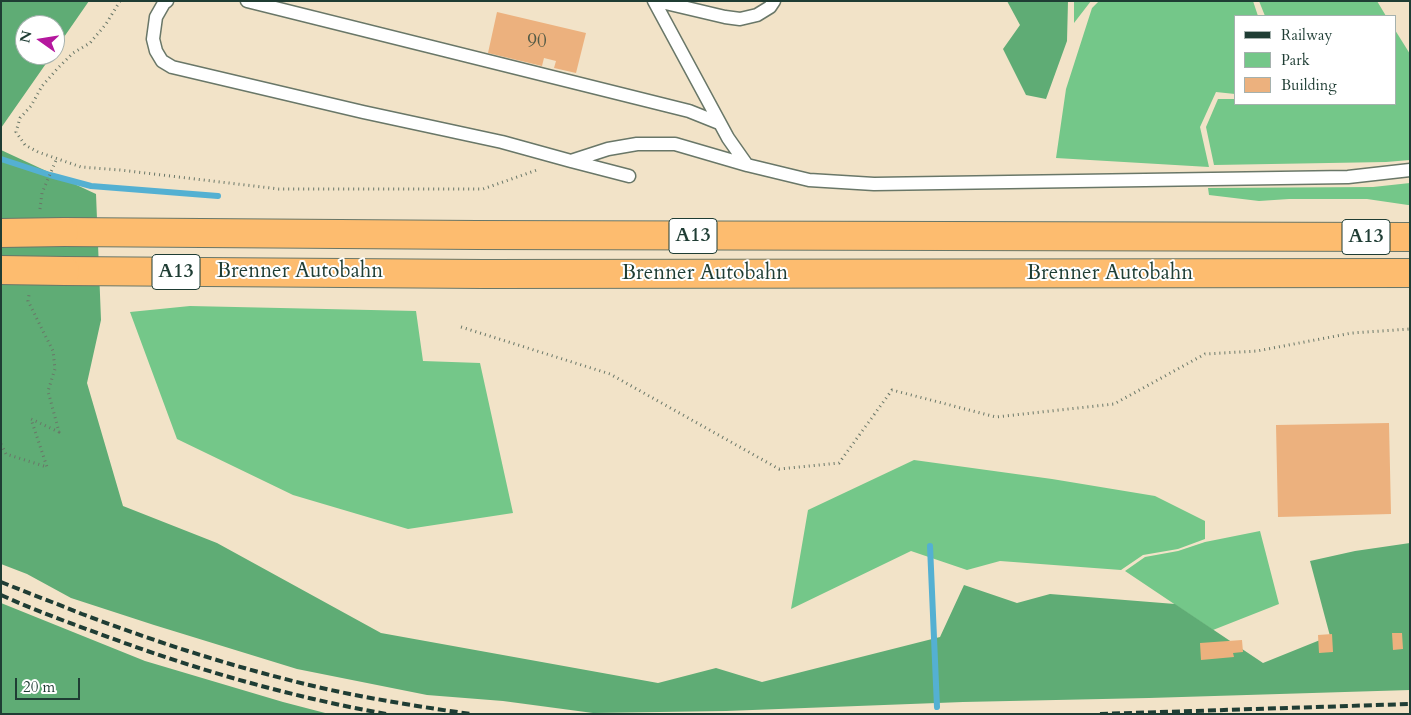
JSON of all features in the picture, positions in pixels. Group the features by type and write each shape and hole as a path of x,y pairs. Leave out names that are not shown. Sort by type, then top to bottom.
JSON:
{"highway":[{"name":"Brenner Autobahn","path":"1,233 507,236 1410,237"},
{"name":"Brenner Autobahn","path":"1,270 484,274 1410,273"}],"lane":[{"path":"167,1 156,17 153,39 156,51 162,61 172,67 363,112 502,142 629,176"},
{"path":"247,1 689,111 720,123"},
{"path":"656,1 728,138 746,165"},
{"path":"656,1 740,19 757,15 770,7 774,1"},
{"path":"571,161 608,149 637,144 675,144 746,165 809,180 874,184 1348,177 1410,170"}],"path":[{"path":"120,1 106,24 90,43 73,53 56,68 42,86 31,106 20,118 16,132 25,144 38,152 82,167 279,190 483,189 530,172 571,161"},
{"path":"461,327 610,374 779,469 839,463 892,390 996,417 1114,404 1205,354 1257,351 1352,333 1410,329"},
{"path":"1,444 6,454 48,467 31,419 59,432 48,391 55,369"}],"green space":[{"path":"1,1 89,1 65,36 65,15 15,15 15,65 45,65 1,128"},
{"path":"1007,1 1068,1 1067,41 1046,99 1026,95 1003,49 1020,25"},
{"path":"1074,1 1091,1 1074,23"},
{"path":"1099,1 1253,1 1258,15 1234,15 1234,94 1216,92 1200,127 1209,167 1056,158 1066,89 1092,8"},
{"path":"1259,1 1377,1 1385,15 1265,15"},
{"path":"1396,32 1410,54 1410,160 1214,165 1206,127 1218,99 1234,99 1234,105 1396,105"},
{"path":"1,150 96,194 101,320 87,383 123,506 217,543 381,633 658,683 716,668 762,682 940,637 964,585 1017,603 1050,594 1175,604 1263,663 1330,636 1310,561 1355,551 1410,543 1410,690 963,702 726,711 593,713 503,701 427,695 297,669 71,598 27,574 1,564"},
{"path":"1410,183 1410,205 1367,199 1259,201 1209,195 1208,188 1373,187"},
{"path":"190,306 416,311 423,361 480,363 513,513 408,529 293,495 177,439 130,312"},
{"path":"914,460 1052,479 1155,496 1205,521 1205,539 1178,549 1143,555 1121,570 1000,561 967,570 911,551 791,609 808,510"},
{"path":"1260,531 1279,604 1213,630 1125,571 1145,557"},
{"path":"1,603 145,661 329,714 1,714"}],"building":[{"path":"497,12 586,33 576,73 554,68 556,61 544,58 542,66 488,53"},
{"path":"1389,423 1391,514 1278,517 1276,425"},
{"path":"1392,633 1402,633 1403,649 1393,650"},
{"path":"1332,634 1333,652 1319,653 1318,635"},
{"path":"1242,640 1243,652 1233,653 1234,657 1201,660 1200,643"}],"waterway":[{"path":"1,159 91,186 218,196"},
{"path":"930,546 937,707"}],"railway":[{"path":"1,582 114,626 242,667 340,692 471,714"},
{"path":"1,595 38,611 170,659 277,690 386,714"},
{"path":"1100,714 1410,704"}]}
